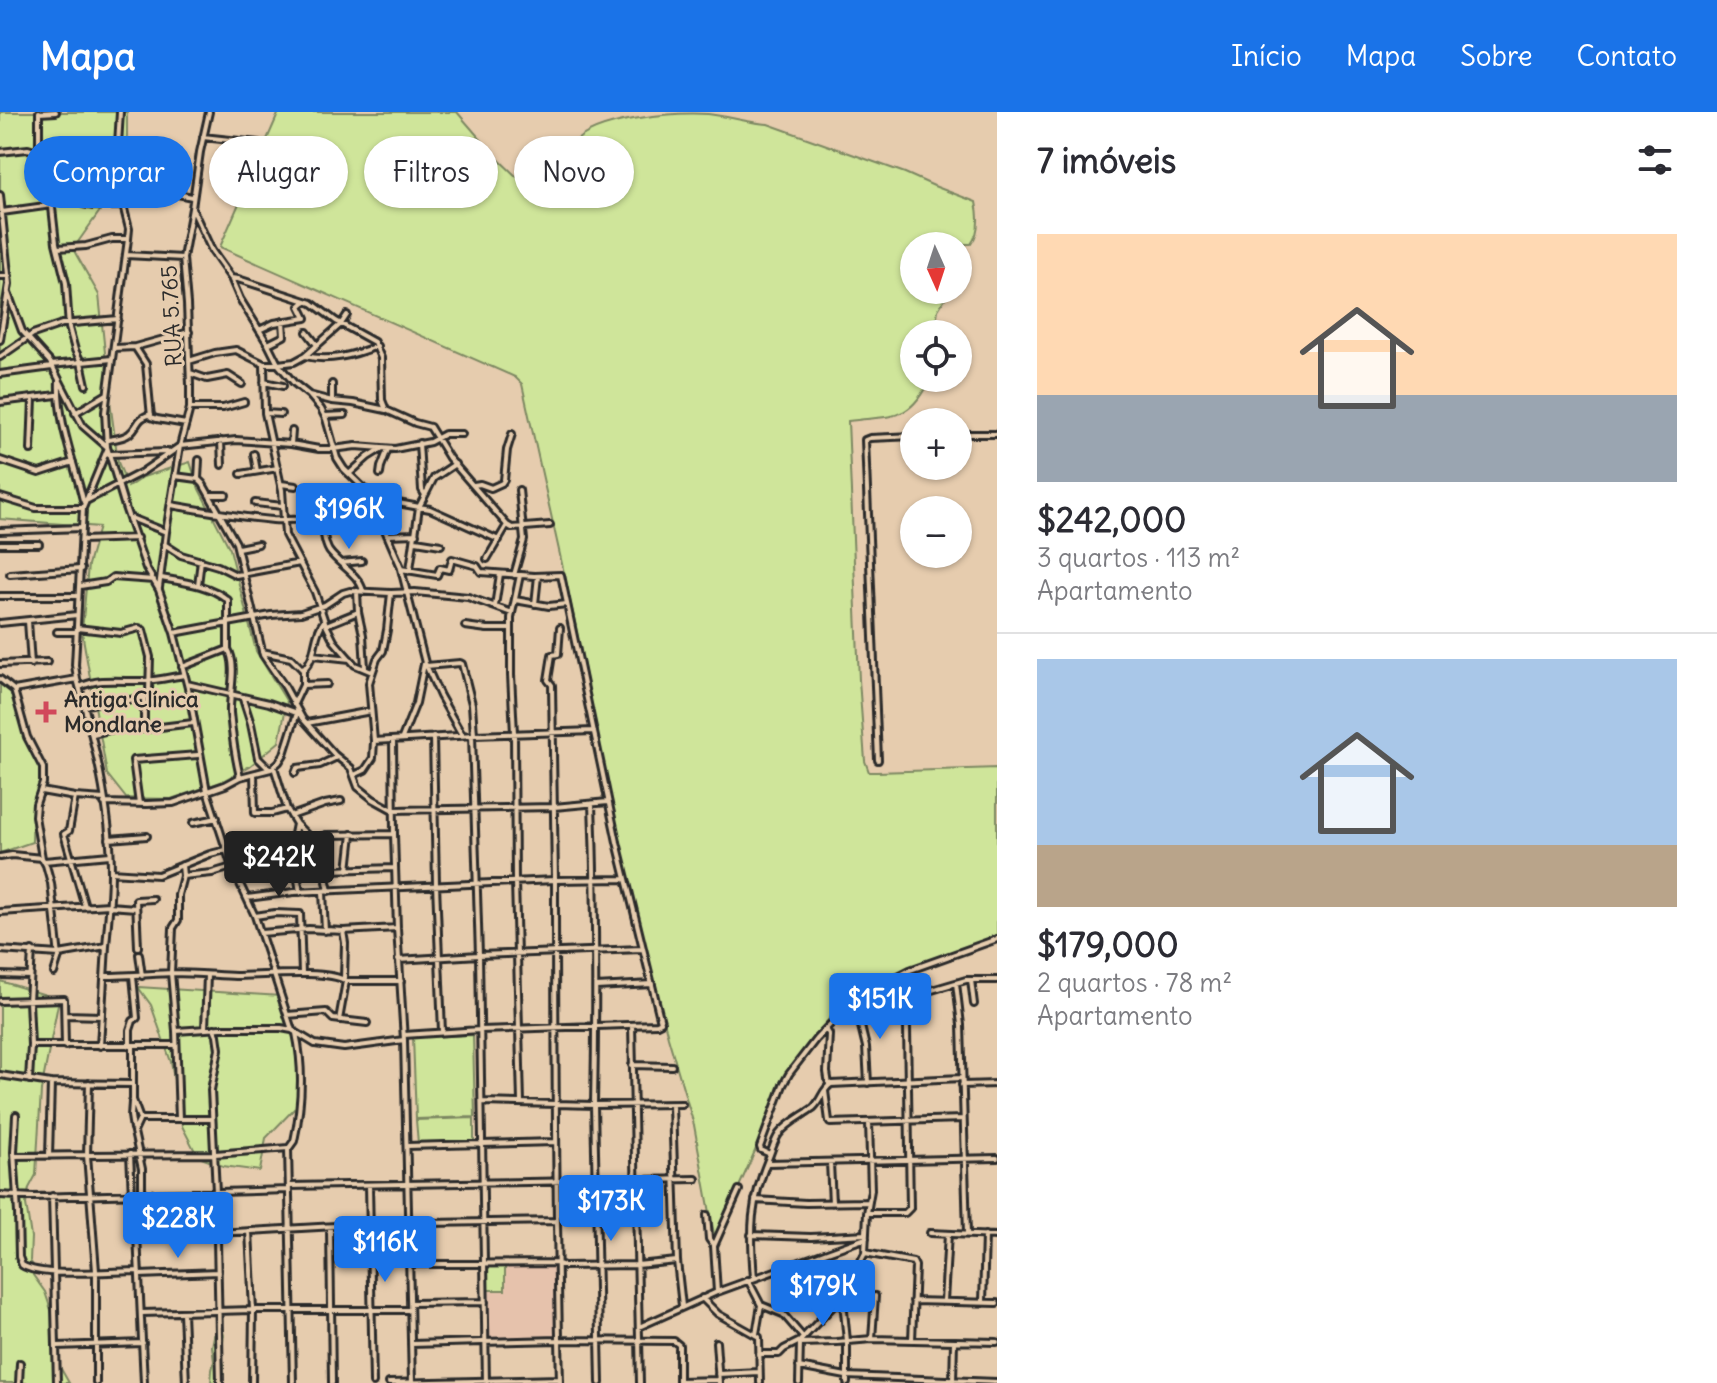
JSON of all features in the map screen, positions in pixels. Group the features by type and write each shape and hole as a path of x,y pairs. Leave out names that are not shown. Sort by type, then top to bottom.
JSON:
{"street":[{"path":"39,136 39,112 56,112"},
{"path":"119,136 120,112"},
{"name":"RUA 5.765","path":"193,197 209,112"},
{"path":"203,137 209,138"},
{"path":"0,152 24,149"},
{"path":"0,195 8,293 17,321 27,338 52,366 83,426 108,450 169,452"},
{"path":"2,212 31,208"},
{"path":"52,208 66,283 69,323 86,385"},
{"path":"123,208 129,229 104,422 108,450 146,568 159,590 174,633 207,791 232,867 255,916 300,1052 301,1091 296,1132 288,1148 292,1383"},
{"path":"192,208 212,251 231,278 278,364 325,416 333,449 349,474 369,493 401,569 426,664 462,735"},
{"name":"RUA 5.765","path":"159,590 180,446 190,408 189,332 183,258 192,208"},
{"path":"58,248 128,239"},
{"path":"126,255 183,258"},
{"path":"0,276 9,276"},
{"path":"231,278 306,301 369,339 377,346 381,358 382,400 386,410"},
{"path":"0,340 3,302 8,293"},
{"path":"259,330 283,321 306,318 300,306 306,301"},
{"path":"189,361 236,350 264,364 294,362 305,356 347,315"},
{"path":"0,357 27,338 45,330 69,323 118,319"},
{"path":"268,344 285,335 283,321"},
{"path":"114,348 135,347 189,332"},
{"path":"307,332 317,345"},
{"path":"305,356 327,359 377,346"},
{"path":"135,347 146,364 153,418 186,424"},
{"path":"0,374 112,359"},
{"path":"264,364 265,413 281,484 285,535 334,641 355,665 372,672"},
{"path":"190,373 207,379 228,375 242,384"},
{"path":"59,380 61,416 84,505"},
{"path":"264,382 283,386"},
{"path":"332,384 332,401"},
{"path":"75,413 107,394"},
{"path":"0,402 58,395"},
{"path":"309,395 386,410 430,427 455,464 507,525 512,528 550,525"},
{"path":"31,450 33,399"},
{"path":"190,408 223,408 244,402"},
{"path":"265,413 281,414"},
{"path":"107,440 126,436 141,417 151,414"},
{"path":"325,416 345,415"},
{"path":"291,444 292,431"},
{"path":"0,497 36,508 84,505 180,446 236,440 319,449 356,446 395,449 430,442 445,434 462,434"},
{"path":"474,485 491,488 502,483 512,434"},
{"path":"972,434 997,434"},
{"path":"878,760 865,440 900,437"},
{"path":"221,441 222,465"},
{"path":"419,443 422,490 425,495"},
{"path":"380,474 386,448"},
{"path":"349,474 368,457 386,448"},
{"path":"100,1046 111,872 104,801 92,735 77,679 76,630 84,505 108,450"},
{"path":"254,454 257,471"},
{"path":"0,460 37,473 73,462"},
{"path":"198,479 199,460"},
{"path":"410,569 419,507 434,478 455,464"},
{"path":"241,474 278,468"},
{"path":"175,476 198,479 203,484 238,548 262,652 297,712 337,757 347,763 362,791 393,810 554,807 608,802"},
{"path":"281,484 296,486"},
{"path":"350,503 360,501 363,487"},
{"path":"519,490 523,545 512,613 511,694 521,1102"},
{"path":"369,493 430,509 499,540"},
{"path":"209,495 226,495"},
{"path":"255,503 283,506"},
{"path":"171,505 285,521 319,520 329,551 359,581 358,612 365,669"},
{"path":"130,518 166,532"},
{"path":"487,559 507,525"},
{"path":"0,531 82,528"},
{"path":"387,535 416,534"},
{"path":"82,540 137,538"},
{"path":"415,541 441,545"},
{"path":"0,544 39,544"},
{"path":"164,544 181,555 236,575 300,563"},
{"path":"238,548 258,544"},
{"path":"176,1031 221,1028 294,1032 315,1044 344,1048 442,1032 661,1022 625,879 561,575 481,572 476,566 452,559 449,570 440,568 437,575 401,569"},
{"path":"198,585 201,560"},
{"path":"341,563 362,561"},
{"path":"10,574 81,569"},
{"path":"495,606 500,574"},
{"path":"535,604 538,576"},
{"path":"80,586 106,582 113,577 154,580"},
{"path":"161,578 198,585 226,598 228,603 228,649 232,659 230,696 240,777"},
{"path":"174,633 271,615 298,614 320,607 343,593 360,591 468,597 512,613"},
{"path":"354,775 365,770 373,758 369,683 383,651 391,593"},
{"path":"0,596 78,596"},
{"path":"515,600 549,606 567,604"},
{"path":"303,670 313,655 318,631 325,623 358,612"},
{"path":"0,623 77,615"},
{"path":"28,621 31,664"},
{"path":"465,626 511,629"},
{"path":"57,632 121,633 141,628 149,651 149,692 144,697 126,701 105,701 84,706"},
{"path":"389,1383 560,1381 554,1103 552,685 548,680 552,655 558,654 560,628"},
{"path":"182,667 228,649"},
{"path":"262,652 291,658 303,670 303,685 294,704"},
{"path":"313,655 350,659"},
{"path":"0,664 47,662"},
{"path":"426,664 462,664 472,704 486,1382"},
{"path":"402,738 416,703 426,664"},
{"path":"79,688 106,681 149,681 184,675"},
{"path":"0,679 14,690 27,737 43,768 35,816 43,860 51,883 59,954 54,973"},
{"path":"14,690 77,679"},
{"path":"186,684 297,712"},
{"path":"303,685 327,684"},
{"path":"144,697 144,729"},
{"path":"243,698 258,758 272,768 287,809 296,824 312,840 328,870"},
{"path":"307,723 371,711"},
{"path":"41,791 104,801 173,803 272,768 284,754 297,712"},
{"path":"92,735 118,728 144,729 193,723"},
{"path":"374,741 594,731"},
{"path":"433,737 442,1032"},
{"path":"393,740 412,1383"},
{"path":"139,804 133,760 199,755"},
{"path":"295,773 297,768 320,765 337,757"},
{"path":"254,774 255,813 287,809"},
{"path":"75,797 69,831 64,834 85,906"},
{"path":"291,816 341,801"},
{"path":"592,804 600,1383"},
{"path":"193,823 217,818"},
{"path":"296,824 292,847 300,892"},
{"path":"348,870 352,834"},
{"path":"111,872 158,875 226,850 250,855 292,847 326,835 394,834"},
{"path":"109,840 147,836"},
{"path":"0,857 12,855 43,860 110,855"},
{"path":"179,1119 171,973 173,928 178,920 182,865"},
{"path":"183,876 232,867"},
{"path":"328,870 395,868"},
{"path":"325,931 325,872 328,870"},
{"path":"247,898 436,884 625,879"},
{"path":"138,947 136,900 153,899"},
{"path":"0,912 85,906 136,908"},
{"path":"255,916 275,913 301,915 302,974"},
{"path":"261,933 397,928"},
{"path":"339,1020 345,980 343,931"},
{"path":"770,1154 760,1147 783,1085 825,1028 857,999 885,982 997,939"},
{"path":"0,950 59,954 106,946"},
{"path":"398,960 642,949"},
{"path":"29,1080 32,951"},
{"path":"139,954 142,976"},
{"path":"104,976 302,974 345,980 401,981"},
{"path":"0,975 30,976"},
{"path":"205,1029 207,975"},
{"path":"133,976 137,1018 130,1030 131,1116 142,1169 137,1234 144,1383"},
{"path":"908,977 914,994"},
{"path":"867,1213 905,1213 909,1210 907,1022 901,999 971,980 997,980"},
{"path":"971,980 974,1004"},
{"path":"956,983 960,1012 967,1234"},
{"path":"596,987 652,984"},
{"path":"0,1001 64,999 65,1046"},
{"path":"287,1015 326,1012 333,1019 367,1023"},
{"path":"868,1083 866,1047 860,1022 870,1016 903,1012"},
{"path":"66,1015 102,1016"},
{"path":"632,1025 640,1383"},
{"path":"214,1028 219,1055 211,1090 211,1119 215,1154 220,1383"},
{"path":"217,1035 221,1028"},
{"path":"825,1028 829,1034 827,1087 830,1123 963,1119"},
{"path":"31,1045 176,1045"},
{"path":"632,1065 672,1066"},
{"path":"0,1075 51,1083 133,1084"},
{"path":"827,1087 908,1081 997,1084"},
{"path":"49,1156 51,1083"},
{"path":"89,1083 87,1155 96,1271 96,1383"},
{"path":"754,1278 751,1235 754,1200 766,1164 781,1132 816,1105 827,1087"},
{"path":"133,1100 140,1119 134,1132"},
{"path":"482,1102 682,1104"},
{"path":"672,1105 677,1261 682,1307"},
{"path":"16,1115 19,1257 22,1265 33,1271 55,1272 218,1272"},
{"path":"140,1119 211,1119"},
{"path":"759,1354 779,1354 801,1340 844,1293 865,1253 871,1190 869,1122"},
{"path":"407,1146 555,1142"},
{"path":"15,1156 215,1154 288,1148"},
{"path":"130,1154 132,1195"},
{"path":"766,1164 997,1158"},
{"path":"830,1163 832,1203"},
{"path":"0,1195 132,1195 408,1183 696,1179"},
{"path":"369,1185 373,1383"},
{"path":"717,1292 714,1246 739,1190"},
{"path":"52,1196 57,1383"},
{"path":"754,1200 869,1202"},
{"path":"707,1215 709,1239 714,1246"},
{"path":"137,1234 217,1233 370,1224 557,1221"},
{"path":"330,1227 332,1383"},
{"path":"249,1231 253,1310 252,1383"},
{"path":"930,1233 997,1236"},
{"path":"944,1301 948,1234"},
{"path":"751,1235 866,1236"},
{"path":"983,1302 985,1235"},
{"path":"639,1327 702,1298 866,1236"},
{"path":"865,1253 913,1262 912,1340"},
{"path":"410,1264 484,1262 597,1266 677,1261"},
{"path":"800,1261 825,1276 844,1293"},
{"path":"748,1280 761,1305 755,1335"},
{"path":"872,1339 875,1296"},
{"path":"702,1298 718,1314 760,1340 760,1383"},
{"path":"913,1301 997,1303"},
{"path":"410,1303 485,1302"},
{"path":"836,1303 843,1309 847,1383"},
{"path":"761,1305 783,1314 801,1340 799,1383"},
{"path":"142,1313 410,1310"},
{"path":"183,1312 186,1383"},
{"path":"411,1344 559,1340 678,1342 679,1382 759,1372"},
{"path":"801,1340 997,1342"},
{"path":"953,1381 954,1341"},
{"path":"716,1342 719,1379"},
{"path":"56,1346 143,1343"},
{"path":"19,1383 20,1363"},
{"path":"799,1367 846,1376 997,1382"}],"shaded area":[{"path":"487,1263 554,1264 555,1337 487,1339"}],"green space":[{"path":"0,112 127,112 127,136 24,136 24,208 102,208 73,249 99,295 118,462 128,487 143,477 190,462 199,489 230,549 256,651 287,702 279,742 250,766 221,782 171,799 126,798 107,774 82,632 88,565 99,527 0,519"},
{"path":"279,112 457,112 478,136 364,136 364,208 498,208 498,159 514,174 514,208 634,208 634,136 583,136 598,128 636,118 694,114 768,124 976,202 978,224 972,242 972,232 900,232 900,304 942,304 936,320 900,320 900,392 923,392 915,403 909,408 900,408 897,414 848,421 865,761 869,772 997,768 997,937 930,959 882,980 842,1007 818,1030 782,1083 715,1240 694,1125 668,1037 621,849 522,384 515,377 220,247 237,208 348,208 348,136 269,136"},
{"path":"0,680 13,691 25,736 41,768 33,807 32,842 0,853"},
{"path":"0,981 59,999 41,1091 36,1175 26,1204 31,1237 30,1261 35,1268 33,1275 45,1292 52,1313 56,1360 69,1383 0,1383"},
{"path":"138,987 281,996 298,1055 297,1106 266,1138 260,1171 223,1166 198,1157 182,1126 171,1062 151,1005"},
{"path":"473,1035 475,1117 416,1119 413,1037"},
{"path":"474,1118 474,1142 418,1143 416,1120"},
{"path":"505,1265 505,1290 488,1290 488,1266"},
{"path":"220,1311 224,1335 221,1354 223,1383 211,1383 214,1361 212,1346 216,1315"}],"place":[{"name":"Antiga Clínica Mondlane","path":"46,712"}]}
